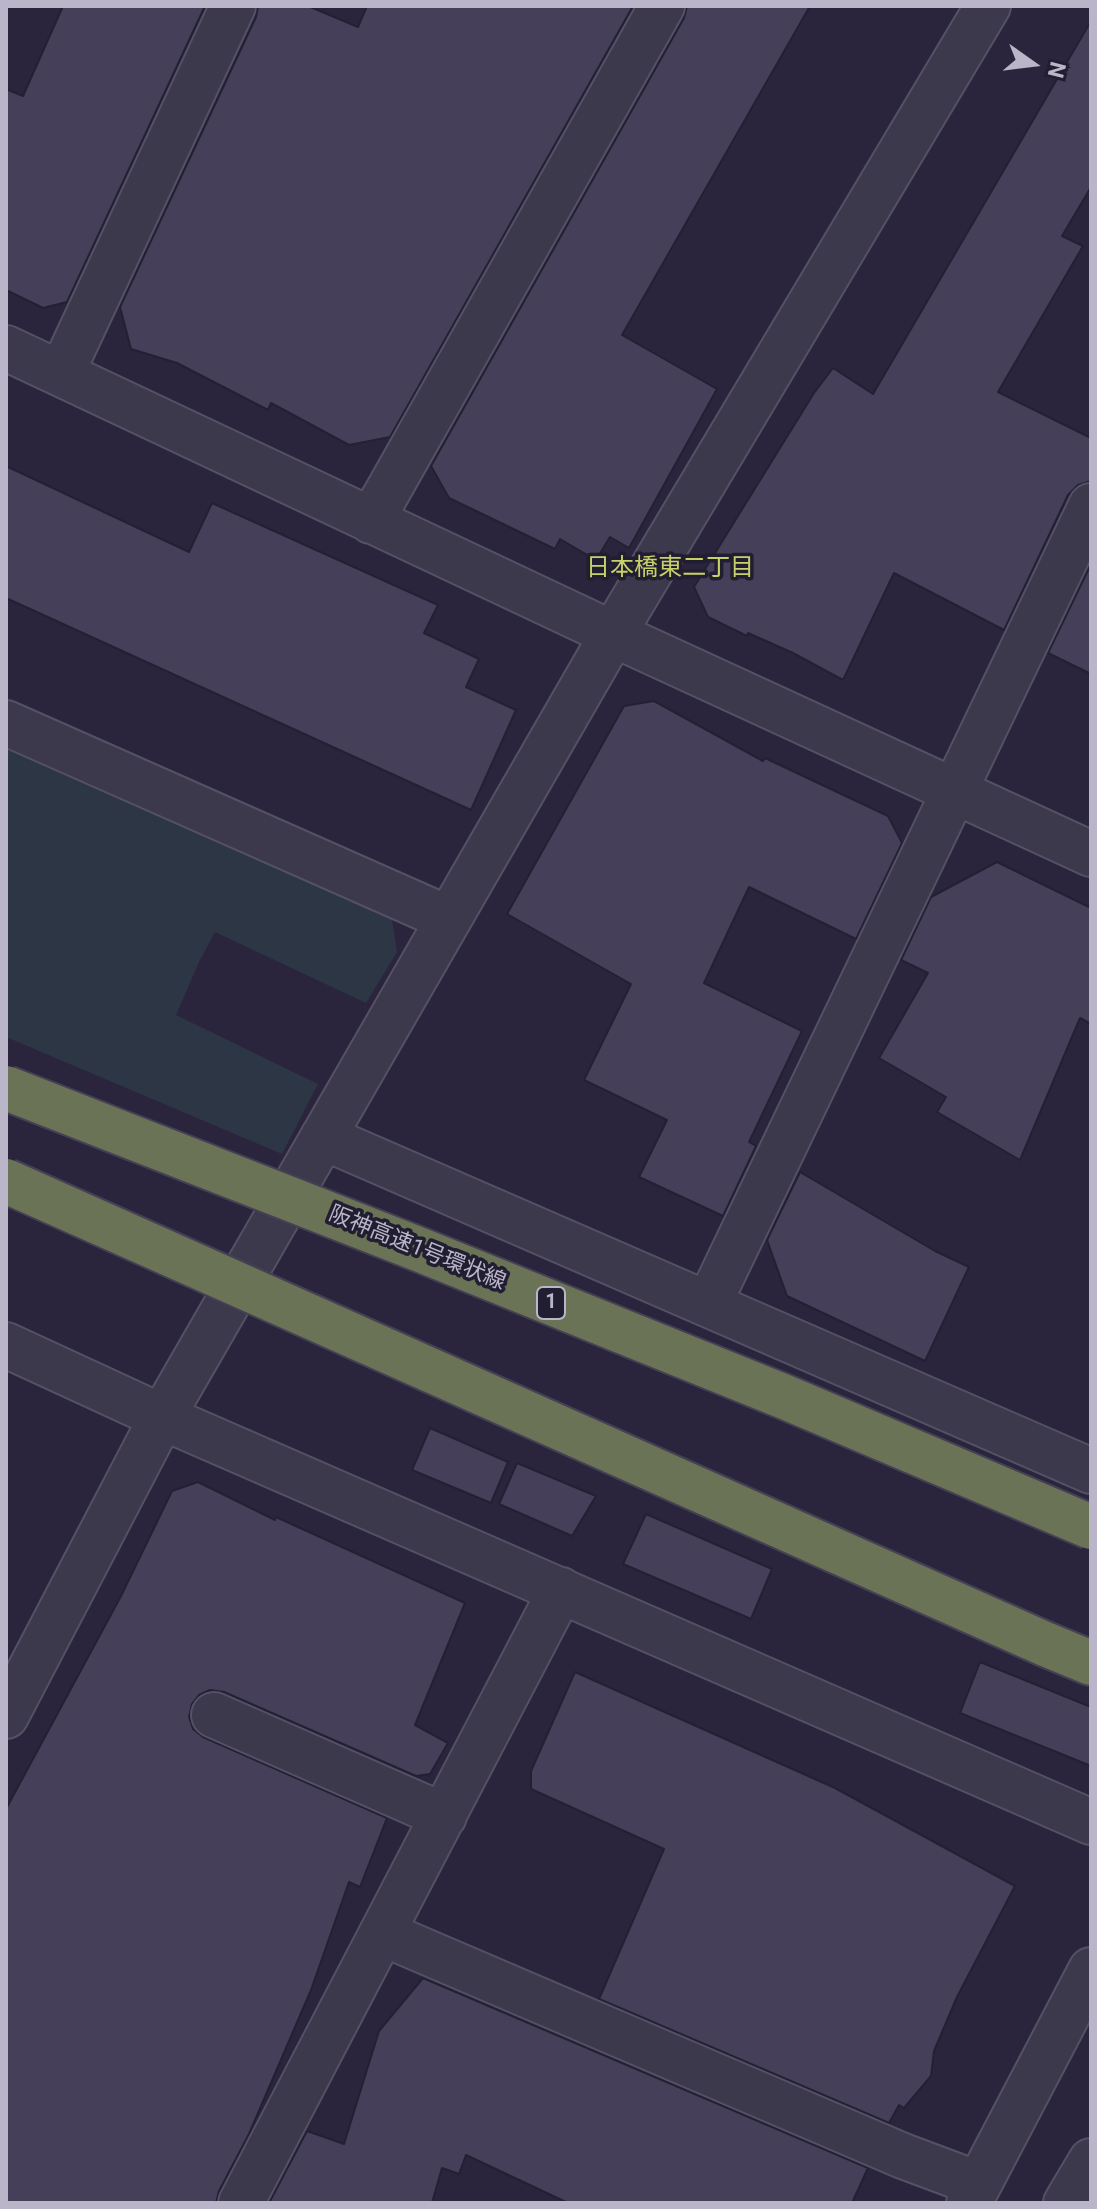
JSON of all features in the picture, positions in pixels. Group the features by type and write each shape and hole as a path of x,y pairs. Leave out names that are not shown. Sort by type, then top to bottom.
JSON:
{"highway":[{"name":"阪神高速1号環状線","path":"6,1088 728,1374 1091,1527"},
{"path":"6,1181 1091,1663"}],"street":[{"path":"61,374 233,6"},
{"path":"371,521 662,6"},
{"path":"6,1716 162,1417 613,634 988,6"},
{"path":"6,348 613,634 1091,854"},
{"path":"709,1303 1091,506"},
{"path":"6,723 449,919"},
{"path":"323,1137 1091,1471"},
{"path":"6,1345 162,1417 1091,1822"},
{"path":"241,2203 561,1590"},
{"path":"214,1715 444,1816"},
{"path":"382,1933 903,2156 973,2194 1091,1970"},
{"path":"1066,2203 1091,2161"}],"shaded area":[{"path":"6,744 391,913 397,952 366,1003 215,932 199,962 176,1015 318,1084 282,1154 6,1037"}],"building":[{"path":"63,6 205,6 67,302 43,308 6,290 6,89 23,96"},
{"path":"258,6 308,6 358,27 367,6 633,6 390,437 349,445 271,403 268,410 177,363 131,349 120,307 256,17"},
{"path":"687,6 810,6 622,335 717,389 629,548 610,537 596,560 560,539 555,549 449,498 431,466 684,18"},
{"path":"1091,21 1091,187 1062,236 1083,246 998,392 1091,438 1091,481 1078,485 1068,495 1004,630 894,573 843,680 793,653 708,617 694,587 814,393 833,368 873,394"},
{"path":"6,466 189,552 212,503 438,605 424,633 479,659 466,687 516,710 471,810 6,598"},
{"path":"1091,564 1091,674 1048,653"},
{"path":"654,701 763,761 765,758 888,816 902,843 856,939 749,887 704,983 802,1031 749,1142 756,1146 723,1216 639,1177 667,1120 584,1080 631,984 507,914 624,706"},
{"path":"997,862 1091,908 1091,1024 1080,1018 1020,1160 937,1112 946,1097 879,1058 928,973 901,960 931,897"},
{"path":"800,1172 935,1251 969,1267 925,1361 787,1296 767,1240"},
{"path":"430,1428 508,1462 491,1503 412,1470"},
{"path":"517,1463 596,1496 572,1536 499,1504"},
{"path":"198,1482 275,1520 276,1517 465,1603 415,1725 448,1743 430,1774 416,1776 224,1692 210,1690 199,1695 192,1704 189,1717 193,1729 203,1737 387,1818 360,1887 349,1882 311,1990 216,2203 6,2203 6,1809 121,1596 172,1491"},
{"path":"646,1514 772,1569 751,1619 623,1564"},
{"path":"980,1662 1091,1707 1091,1766 960,1713"},
{"path":"575,1672 835,1788 1015,1886 957,1997 934,2051 931,2076 904,2108 899,2105 889,2123 599,1999 664,1849 531,1789 531,1771"},
{"path":"423,1978 868,2168 852,2203 568,2203 466,2155 459,2174 442,2168 432,2203 269,2203 307,2131 344,2144 379,2031"}],"district":[{"name":"日本橋東二丁目","path":"670,569"}]}
